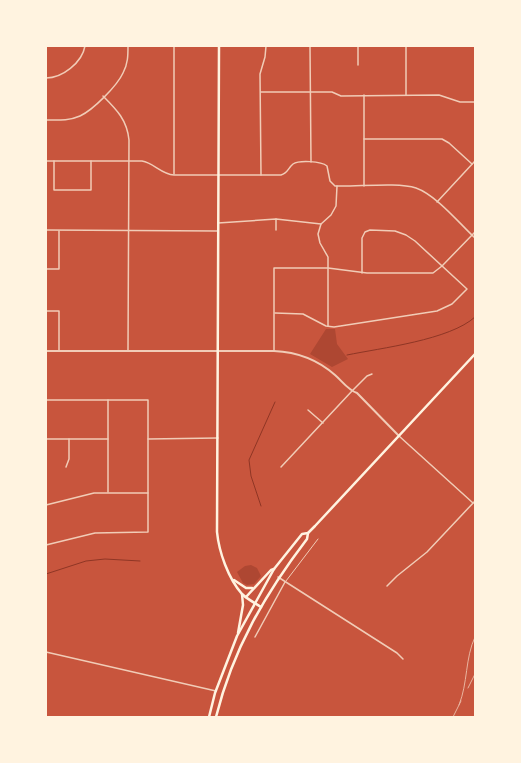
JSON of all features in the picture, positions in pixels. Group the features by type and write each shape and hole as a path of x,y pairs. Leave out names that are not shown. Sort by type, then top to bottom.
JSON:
{"main road":[{"path":"219,46 218,538 222,556 242,594 261,607"},
{"path":"216,717 233,663 261,607 278,577 307,539 308,533 475,354"},
{"path":"209,717 216,691 237,636 274,569 302,534 308,533"},
{"path":"246,597 270,570 274,569"},
{"path":"233,579 246,588 253,588"},
{"path":"237,636 243,605 242,594"}],"street":[{"path":"46,78 57,77 63,74 80,58 85,46"},
{"path":"46,120 67,120 88,111 123,73 128,61 128,46"},
{"path":"174,46 174,175"},
{"path":"261,175 260,70 265,57 266,46"},
{"path":"310,46 311,163"},
{"path":"358,46 358,65"},
{"path":"406,46 406,95"},
{"path":"260,92 332,92 339,96 439,95 460,102 475,102"},
{"path":"103,96 118,110 127,127 129,140 128,351"},
{"path":"364,96 364,186"},
{"path":"364,139 440,138 449,143 472,164"},
{"path":"46,161 146,162 165,174 174,175 283,175 294,164 311,163 326,165 330,181 337,186 412,187 425,192 475,238"},
{"path":"54,161 54,190 91,190 91,161"},
{"path":"437,202 475,161"},
{"path":"328,326 327,255 318,237 321,224 335,208 337,186"},
{"path":"218,223 276,219 321,224"},
{"path":"276,219 276,230"},
{"path":"46,230 218,232"},
{"path":"46,269 59,269 59,230"},
{"path":"274,313 306,315 328,326 427,313 443,309 452,304 467,289 415,241 406,235 391,231 370,230 365,232 362,238 362,273"},
{"path":"274,351 274,268 328,268 362,273 431,273 442,266 475,232"},
{"path":"46,311 59,311 59,351"},
{"path":"46,351 274,351 294,353 315,361 328,369 352,391 357,393 399,436 473,504"},
{"path":"281,467 352,391 367,376 372,374"},
{"path":"46,400 148,400 148,532 95,533 46,545"},
{"path":"108,400 108,493"},
{"path":"308,410 323,423"},
{"path":"148,439 218,438"},
{"path":"46,439 108,439"},
{"path":"66,467 69,459 69,439"},
{"path":"46,505 88,494 148,493"},
{"path":"387,586 427,552 475,501"},
{"path":"278,577 397,653 403,659"},
{"path":"255,637 285,582"},
{"path":"46,652 216,691"}],"lane":[{"path":"285,582 318,539"}],"shaded area":[{"path":"326,329 335,329 337,344 348,359 332,367 310,354"},
{"path":"251,565 257,568 261,576 254,584 247,585 243,583 237,572 245,566"}],"waterway":[{"path":"347,355 414,342 449,332 464,325 475,317"},
{"path":"261,506 251,476 249,460 275,402"},
{"path":"46,574 86,561 105,559 140,561"}],"railway":[{"path":"459,705 464,688 470,653 475,637"},
{"path":"468,688 475,674"},
{"path":"453,717 461,701"}]}
